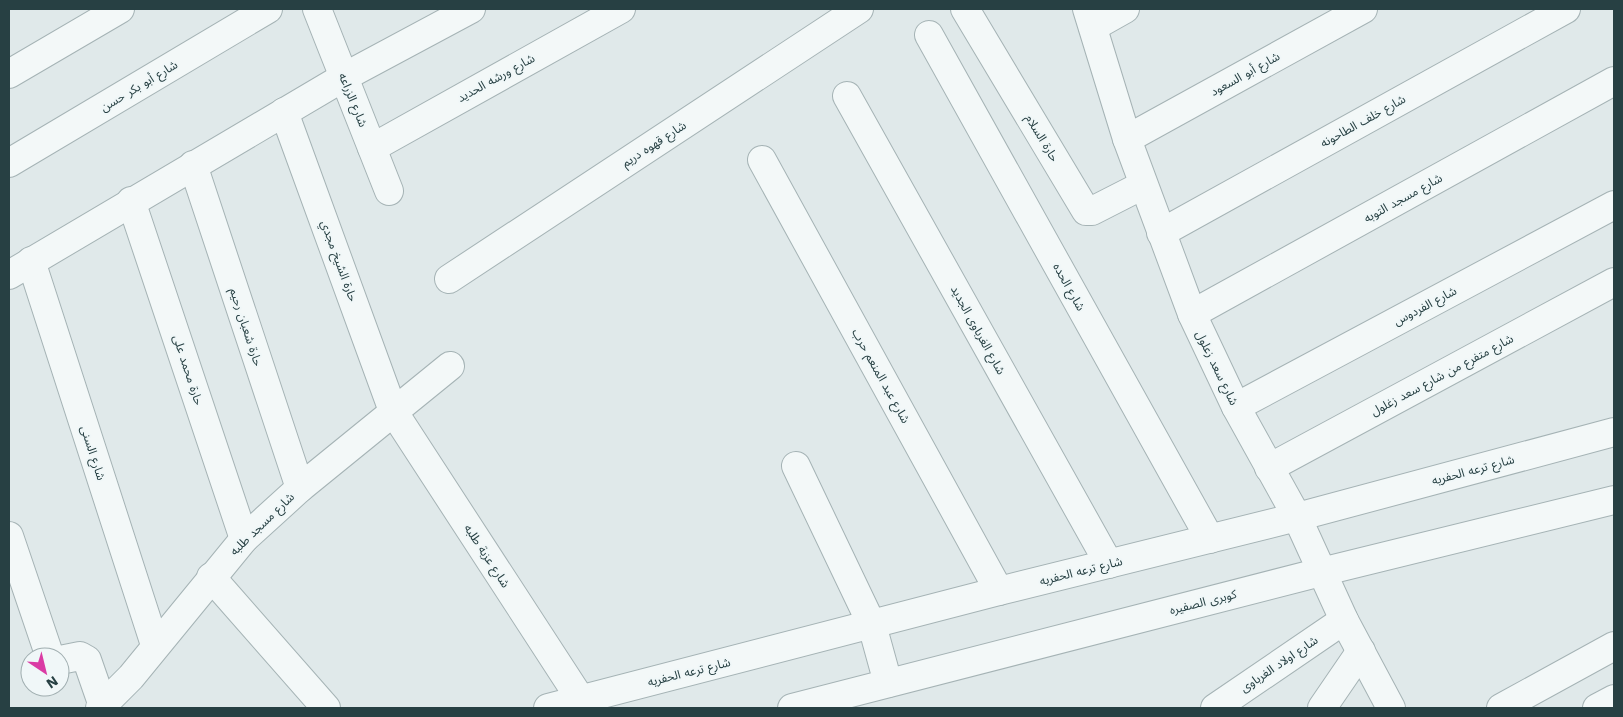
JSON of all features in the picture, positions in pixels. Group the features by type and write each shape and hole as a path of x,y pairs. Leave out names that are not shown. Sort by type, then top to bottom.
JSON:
{"street":[{"path":"9,74 120,9"},
{"name":"شارع أبو بكر حسن","path":"9,163 268,9"},
{"name":"شارع الزراعه","path":"317,9 389,191"},
{"path":"20,268 344,77 471,9"},
{"name":"شارع ورشه الحديد","path":"372,148 621,9"},
{"name":"شارع قهوه دريم","path":"449,279 859,9"},
{"name":"حارة السلام","path":"965,9 1086,211 1092,211 1143,185"},
{"path":"1090,18 1125,9"},
{"name":"شارع أبو السعود","path":"1127,139 1362,9"},
{"name":"شارع خلف الطاحونه","path":"1161,233 1566,9"},
{"name":"شارع سعد زعلول","path":"1090,18 1127,139 1192,314 1236,406 1297,517 1344,620 1391,708"},
{"name":"شارع الحده","path":"929,35 1210,539"},
{"name":"شارع مسجد التوبه","path":"1192,314 1614,81"},
{"name":"شارع الغرباوى الجديد","path":"846,96 1109,564"},
{"name":"حارة الشيخ مجدي","path":"284,112 393,411"},
{"name":"شارع عبد المنعم حرب","path":"762,160 999,590"},
{"name":"حارة شعبان رحيم","path":"193,165 300,488"},
{"name":"حارة محمد على","path":"131,201 244,538"},
{"name":"شارع الفردوس","path":"1236,406 1614,205"},
{"name":"شارع السنى","path":"20,268 156,645"},
{"name":"شارع متفرع من شارع سعد زغلول","path":"1269,468 1614,282"},
{"name":"شارع مسجد طلبه","path":"101,707 131,677 244,538 300,488 450,366"},
{"name":"شارع عزبة طلبه","path":"393,411 581,700"},
{"name":"شارع ترعه الحفريه","path":"548,708 872,625 999,590 1297,517 1614,432"},
{"path":"796,466 872,625 888,683"},
{"name":"كوبرى الصفيره","path":"792,708 1321,572 1614,500"},
{"path":"9,536 47,647"},
{"path":"211,577 326,708"},
{"name":"شارع اولاد الغرباوى","path":"1215,708 1344,620"},
{"path":"1501,708 1614,646"},
{"path":"1322,708 1361,651"},
{"path":"70,658 80,656 87,660 101,707"},
{"path":"1597,708 1614,699"}]}
